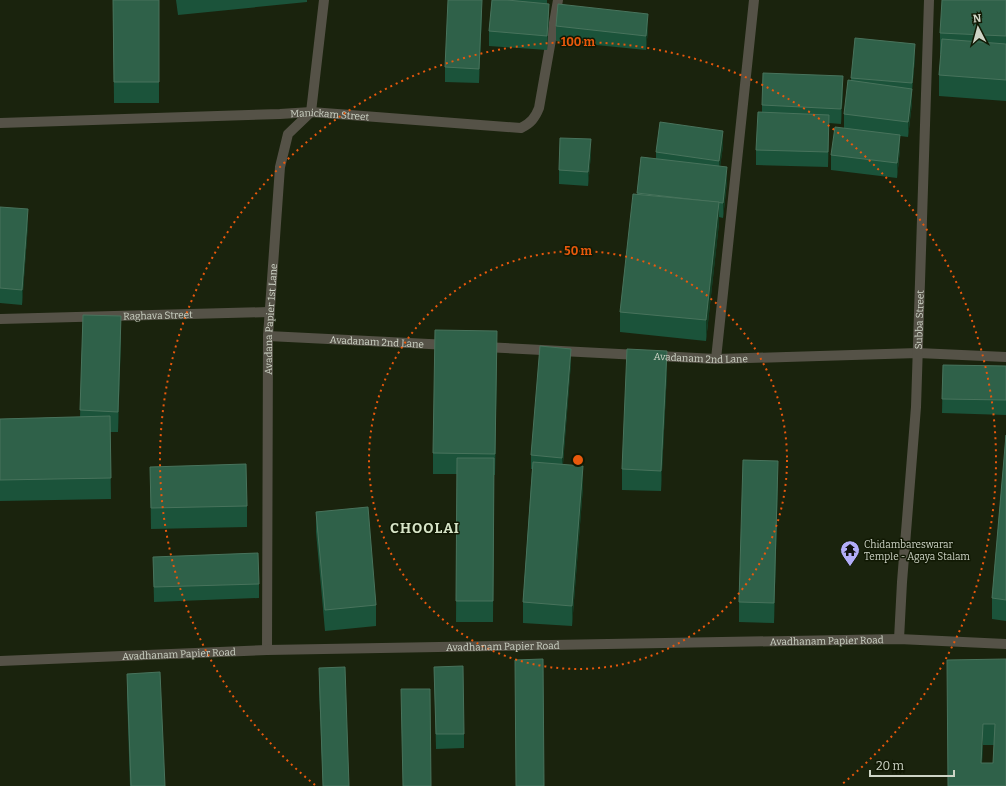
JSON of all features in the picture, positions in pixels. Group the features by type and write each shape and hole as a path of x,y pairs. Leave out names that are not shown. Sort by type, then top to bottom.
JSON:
{"street":[{"path":"311,112 324,0"},
{"name":"Manickam Street","path":"0,123 311,112 521,128 530,123 536,116 539,108 558,0"},
{"path":"716,359 754,0"},
{"name":"Subba Street","path":"899,639 916,407 929,0"},
{"name":"Avadana Papier 1st Lane","path":"266,650 268,336 280,167 288,134 311,112"},
{"name":"Raghava Street","path":"0,319 269,312"},
{"name":"Avadanam 2nd Lane","path":"268,336 456,346"},
{"name":"Avadanam 2nd Lane","path":"472,346 716,359 918,353 1006,357"},
{"name":"Avadhanam Papier Road","path":"0,661 266,650 899,639 1006,644"}],"building":[{"path":"113,0 159,0 159,82 114,82"},
{"path":"448,0 482,0 479,69 445,67"},
{"path":"492,0 549,4 547,36 489,31"},
{"path":"942,0 1006,0 1006,36 940,33"},
{"path":"558,4 648,14 646,36 556,26"},
{"path":"855,38 915,44 912,83 851,78"},
{"path":"942,39 1006,44 1006,80 939,75"},
{"path":"763,73 843,76 841,109 762,105"},
{"path":"848,80 912,89 908,122 844,114"},
{"path":"758,112 829,115 828,152 756,150"},
{"path":"660,122 723,131 719,161 656,152"},
{"path":"835,127 900,135 897,163 831,155"},
{"path":"560,138 591,139 588,172 559,170"},
{"path":"641,157 727,167 723,203 637,193"},
{"path":"633,194 719,202 706,320 620,312"},
{"path":"0,207 28,209 22,290 0,288"},
{"path":"83,315 121,316 118,412 80,410"},
{"path":"435,330 497,331 495,454 433,453"},
{"path":"540,346 571,349 562,458 531,455"},
{"path":"627,349 667,351 661,471 622,469"},
{"path":"943,365 1006,366 1006,400 942,399"},
{"path":"110,416 111,478 0,480 0,419"},
{"path":"1006,435 1006,600 992,598"},
{"path":"457,458 494,458 493,601 456,601"},
{"path":"743,460 778,461 774,603 739,602"},
{"path":"533,462 583,466 572,606 523,602"},
{"path":"246,464 247,506 151,508 150,467"},
{"path":"368,507 376,605 325,610 316,512"},
{"path":"258,553 259,584 154,587 153,557"},
{"path":"543,659 544,786 516,786 515,660"},
{"path":"1006,659 1006,786 948,786 947,660","holes":["983,724 995,724 993,763 981,763"]},
{"path":"463,666 464,734 436,734 434,667"},
{"path":"345,667 349,786 323,786 319,668"},
{"path":"160,672 165,786 131,786 127,674"},
{"path":"401,689 430,689 431,786 403,786"}],"place":[{"name":"Chidambareswarar Temple - Agaya Stalam","path":"850,567"}],"district":[{"name":"CHOOLAI","path":"425,528"}]}
